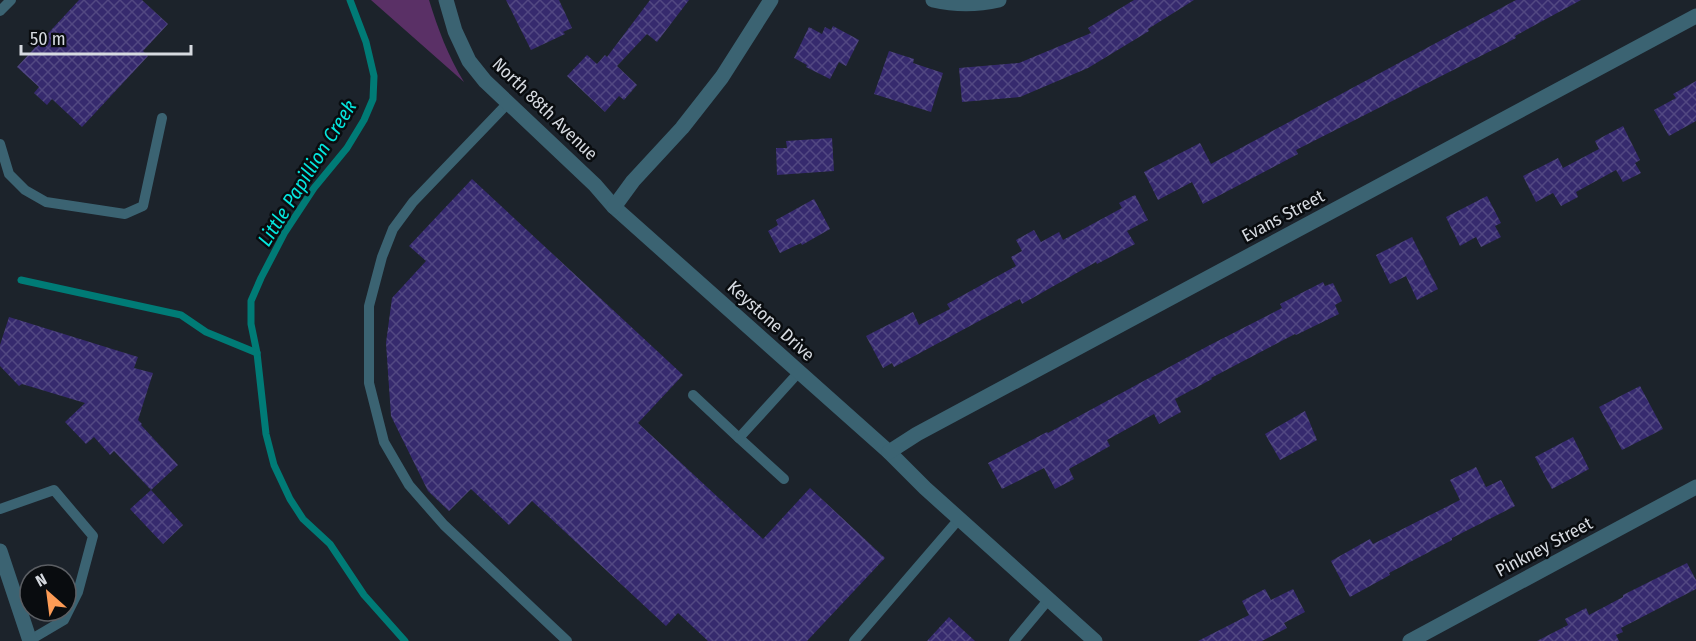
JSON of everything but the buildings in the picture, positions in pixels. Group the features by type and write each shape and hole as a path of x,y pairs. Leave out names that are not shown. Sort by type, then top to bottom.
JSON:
{"street":[{"name":"North 88th Avenue","path":"446,0 455,31 470,61 485,81 595,185 614,207"},
{"path":"614,207 633,181 682,128 722,77 771,0"},
{"path":"933,0 957,4 999,0"},
{"name":"Evans Street","path":"889,452 938,423 1696,16"},
{"name":"Keystone Drive","path":"614,207 889,452 925,488 1095,641"},
{"name":"Pinkney Street","path":"1410,641 1696,487"},
{"path":"0,551 30,641"}],"lane":[{"path":"0,11 11,0"},
{"path":"508,103 413,202 393,229 382,257 369,306 369,383 384,442 409,485 444,525 567,641"},
{"path":"0,144 4,176 46,202 125,214 143,206 162,118"},
{"path":"739,438 799,372"},
{"path":"693,395 784,479"},
{"path":"0,509 54,490 93,536 78,592 64,620 30,641"},
{"path":"854,641 959,519"},
{"path":"1014,641 1049,599"}],"shaded area":[{"path":"371,0 429,0 444,42 464,82"}],"waterway":[{"name":"Little Papillion Creek","path":"350,0 366,42 374,76 373,99 364,120 347,148 314,188 285,232 251,301 251,324 257,353 266,434 274,465 290,499 303,519 330,544 364,595 405,641"},
{"path":"21,280 181,315 206,332 257,353"}]}
